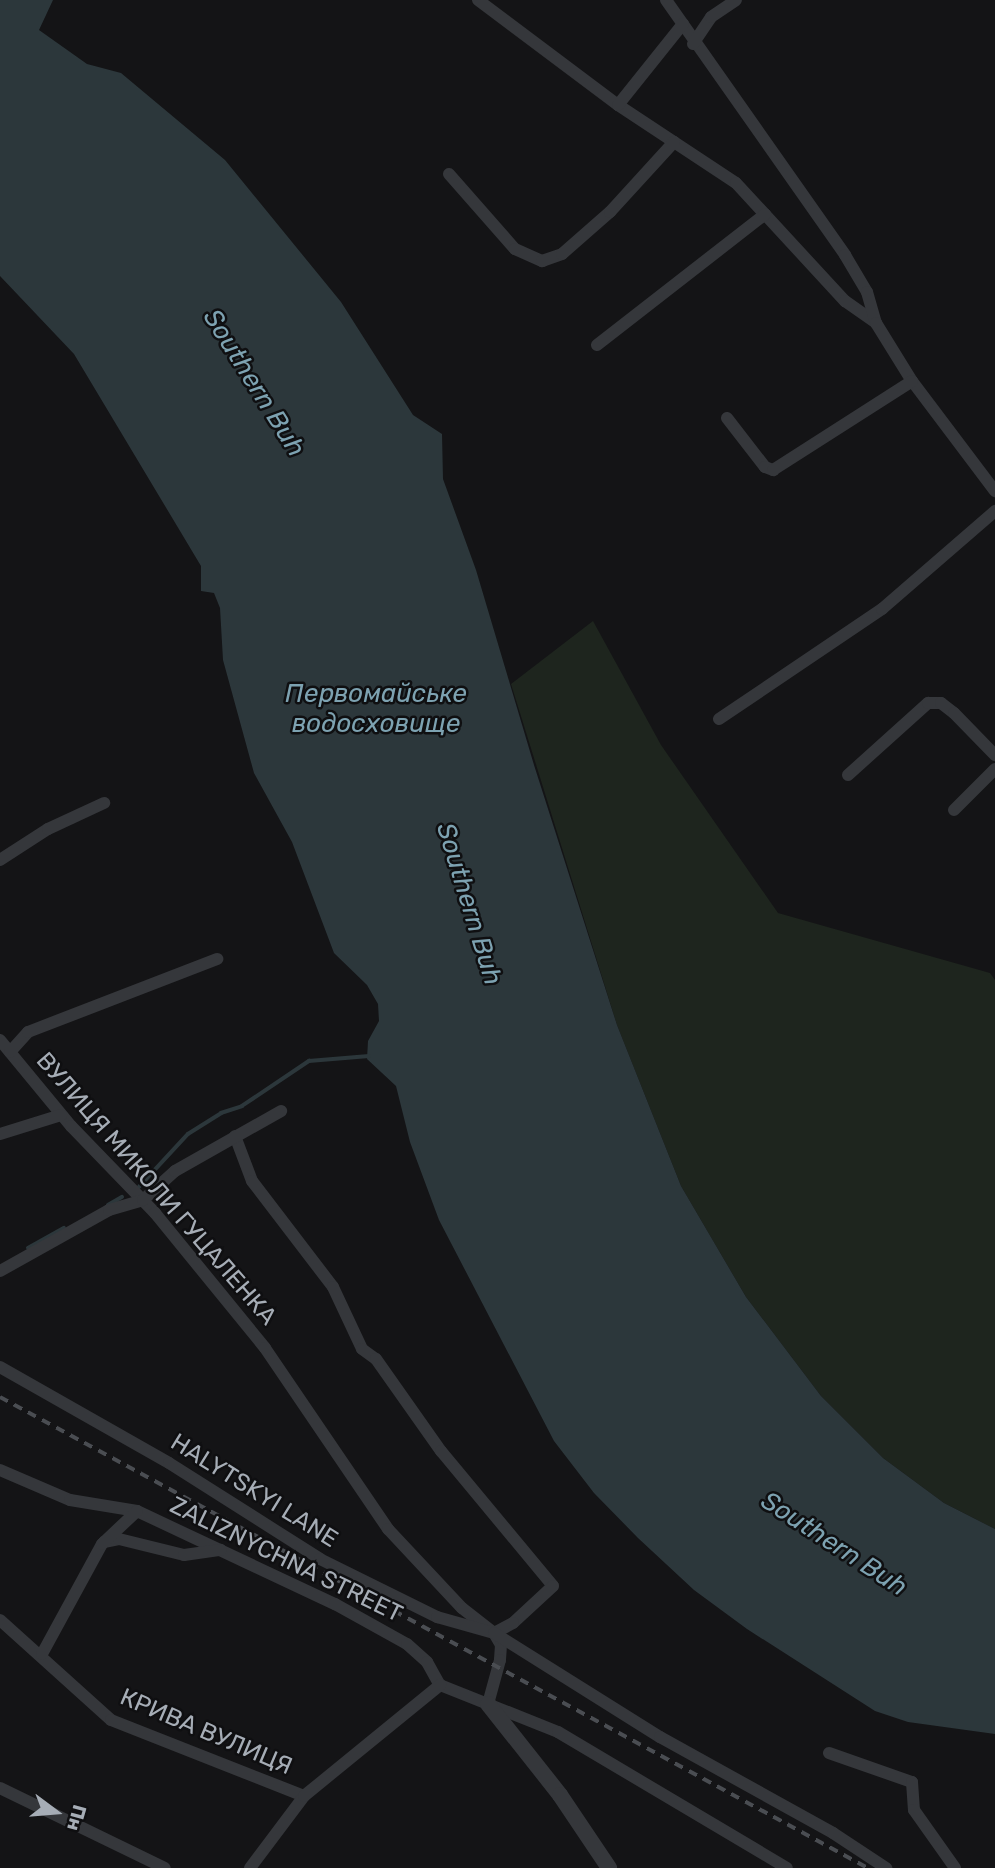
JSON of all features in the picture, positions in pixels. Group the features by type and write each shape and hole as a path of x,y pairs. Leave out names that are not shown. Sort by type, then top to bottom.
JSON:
{"street":[{"path":"478,0 618,104 736,183 845,301 876,323"},
{"path":"666,0 693,44 845,255 867,292 876,323 912,381 995,491"},
{"path":"693,44 711,17 736,0"},
{"path":"618,104 683,24"},
{"path":"449,174 515,249 542,261 562,254 610,212 674,142"},
{"path":"597,345 765,214"},
{"path":"727,418 765,467 773,470 912,381"},
{"path":"719,719 882,609 995,511"},
{"path":"848,775 928,703 941,703 954,713 995,755"},
{"path":"954,810 995,769"},
{"path":"0,860 48,830 104,803"},
{"path":"10,1052 29,1032 217,959"},
{"name":"ВУЛИЦЯ МИКОЛИ ГУЦАЛЕНКА","path":"0,1040 61,1115 143,1200 265,1348 388,1529 462,1608 494,1633"},
{"path":"0,1271 109,1210 143,1200 175,1171 281,1111"},
{"path":"0,1134 61,1115"},
{"path":"235,1136 252,1181 333,1287 362,1349 376,1359 441,1451 553,1587 513,1623 494,1633"},
{"name":"HALYTSKYI LANE","path":"0,1367 169,1463 320,1559 437,1617 494,1633"},
{"name":"ZALIZNYCHNA STREET","path":"0,1471 71,1500 137,1511 221,1550 407,1644 427,1662 440,1685"},
{"path":"42,1654 103,1542 137,1511"},
{"path":"103,1542 119,1539 184,1555 221,1550"},
{"name":"КРИВА ВУЛИЦЯ","path":"0,1620 42,1654 111,1720 304,1796"},
{"path":"488,1704 500,1660 501,1645 494,1633"},
{"path":"494,1633 660,1737 833,1833 886,1868"},
{"path":"250,1868 304,1796 440,1685 558,1732 787,1868"},
{"path":"488,1704 561,1795 609,1868"},
{"path":"829,1753 912,1782 914,1810 955,1868"},
{"path":"0,1788 165,1868"}],"shaded area":[{"path":"593,621 661,745 778,913 990,973 995,980 995,1529 944,1503 883,1458 821,1396 746,1297 681,1186 617,1025 511,684"}],"water":[{"name":"Первомайське водосховище","path":"0,0 53,0 39,30 87,64 121,73 225,160 341,302 413,415 442,434 443,479 476,570 534,765 617,1025 681,1186 746,1297 821,1396 883,1458 944,1503 995,1529 995,1734 908,1722 875,1711 747,1629 694,1590 638,1538 594,1493 554,1441 439,1220 410,1142 396,1086 367,1059 368,1041 379,1021 378,1004 367,985 334,953 292,842 254,773 223,660 220,608 214,593 201,591 201,566 74,354 0,276"}],"waterway":[{"path":"139,1187 188,1134 221,1113 242,1106 309,1061 369,1056"},
{"path":"108,1205 122,1197"},
{"path":"28,1248 64,1228"}],"railway":[{"path":"0,1397 868,1868"}],"water label":[{"name":"Southern Buh","path":"254,383"},
{"name":"Southern Buh","path":"469,904"},
{"name":"Southern Buh","path":"834,1544"}]}
